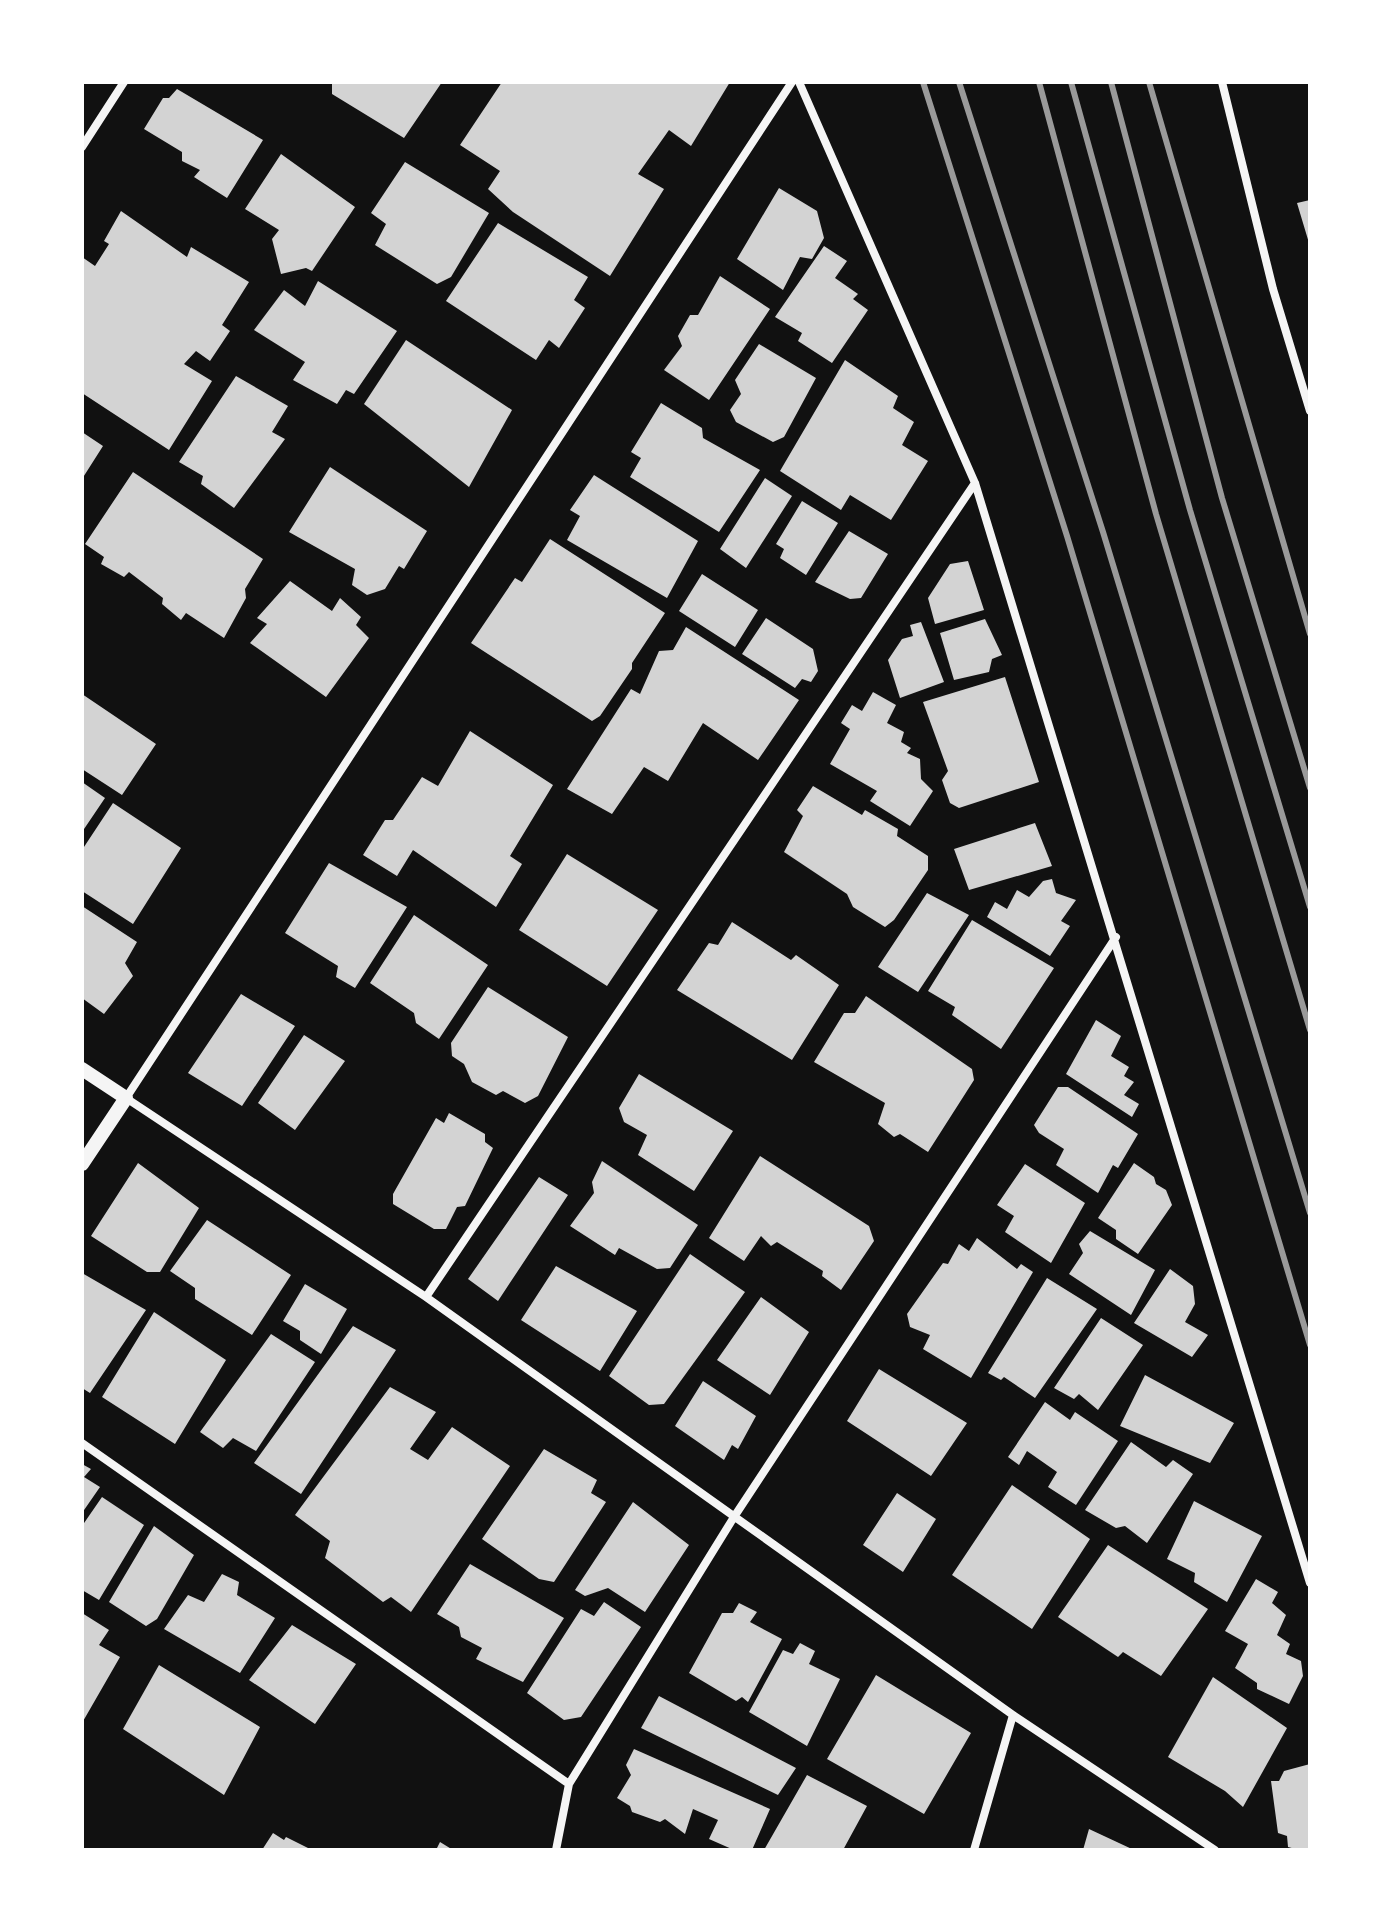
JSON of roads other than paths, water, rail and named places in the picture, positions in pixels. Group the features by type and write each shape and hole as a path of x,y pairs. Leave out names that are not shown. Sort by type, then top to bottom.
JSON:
{"street":[{"path":"82,147 124,82"},
{"path":"82,1164 792,82"},
{"path":"799,82 975,483 1116,937 1310,1583"},
{"path":"1222,82 1273,289 1310,411"},
{"path":"426,1297 975,483"},
{"path":"556,1850 569,1784 734,1517 1116,937"},
{"path":"82,1069 426,1297 1013,1715 1215,1850"},
{"path":"82,1443 569,1784"},
{"path":"974,1850 1013,1715"}],"railway":[{"path":"923,82 1067,536 1310,1345"},
{"path":"959,82 1103,532 1310,1213"},
{"path":"1039,82 1156,514 1310,1030"},
{"path":"1071,82 1190,510 1310,907"},
{"path":"1111,82 1222,498 1310,788"},
{"path":"1149,82 1310,634"}]}
